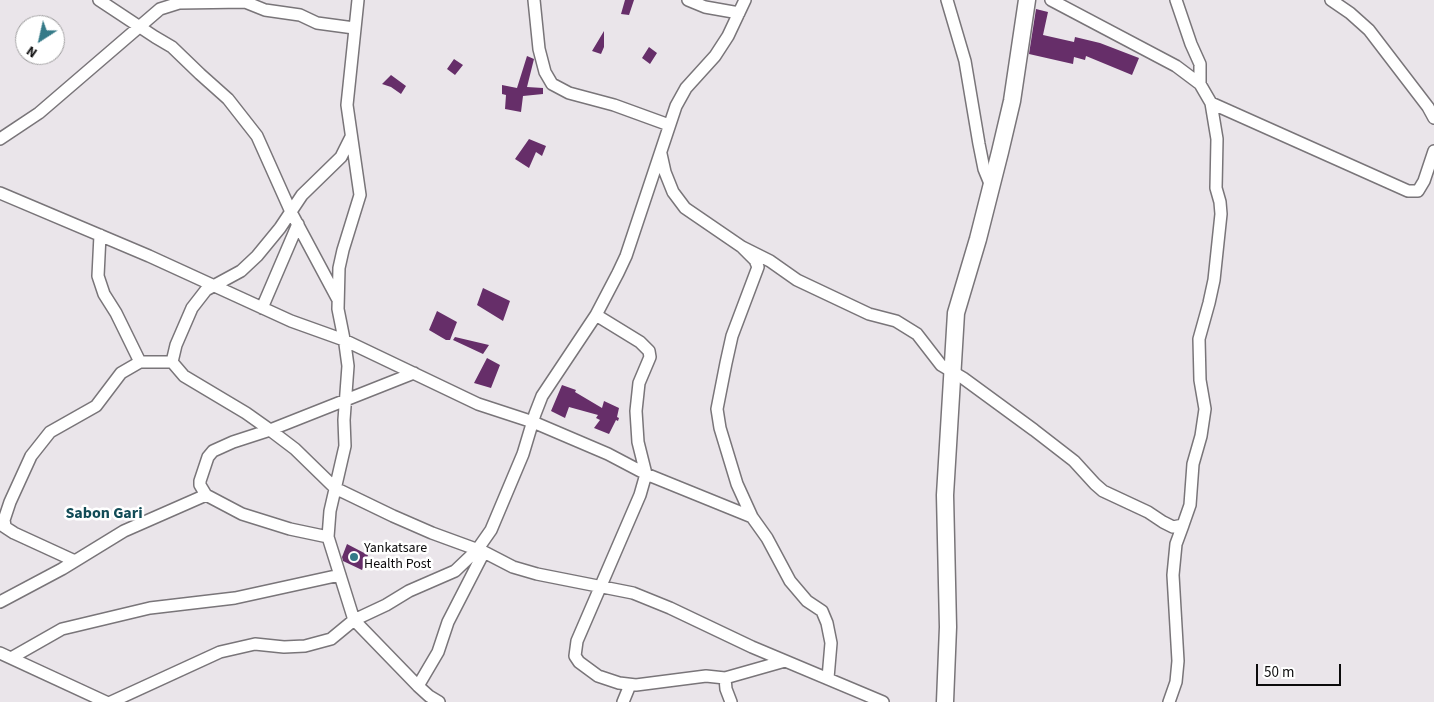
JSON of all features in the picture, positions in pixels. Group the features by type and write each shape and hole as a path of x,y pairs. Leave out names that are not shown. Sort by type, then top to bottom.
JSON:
{"street":[{"path":"99,0 172,47 228,99 257,136 291,212 338,300"},
{"path":"358,0 347,105 360,194 343,250 340,268 338,309 348,366 344,420 345,446 330,511 328,537 354,620 431,700"},
{"path":"534,0 539,50 545,72 552,84 569,93 614,105 669,125"},
{"path":"688,0 705,7 739,13"},
{"path":"418,686 438,652 448,622 491,530 523,454 542,396 596,315 626,256 676,106 686,88 715,56 728,36 745,0"},
{"path":"947,0 965,62 984,169 991,186"},
{"path":"945,702 948,627 945,495 953,374 953,338 956,313 978,239 1012,101 1028,0"},
{"path":"1051,0 1176,66 1200,84 1211,103 1217,139 1216,181 1220,214 1214,280 1199,338 1200,380 1205,409 1201,436 1193,464 1190,505 1176,544 1172,575 1178,661 1176,682 1169,702"},
{"path":"1176,0 1200,64 1200,84"},
{"path":"1331,0 1350,13 1369,30 1433,113 1434,118"},
{"path":"0,139 39,113 160,9 179,3 245,2 265,10 300,15 317,23 354,28"},
{"path":"1211,103 1408,191 1418,191 1424,181 1434,151"},
{"path":"172,362 176,345 192,308 206,290 241,271 257,256 302,195 341,157 351,137"},
{"path":"661,153 665,172 673,192 685,208 742,248 755,260 758,267 732,336 717,408 720,428 729,463 752,517 790,581 807,601 822,611 827,622 831,643 828,678"},
{"path":"0,192 291,321 344,340 478,404 533,422 608,454 646,474 752,517"},
{"path":"262,308 298,224"},
{"path":"100,235 98,276 104,294 116,313 140,362"},
{"path":"742,248 770,261 797,280 869,314 896,322 917,334 934,358 953,374 962,378 1074,461 1103,490 1148,512 1173,527 1183,525"},
{"path":"596,315 640,342 649,352 650,357 639,383 636,411 638,442 646,474 640,495 577,641 575,656 578,662 598,676 619,683 636,685 706,676 725,678 786,661"},
{"path":"75,561 14,533 2,525 10,502 31,456 50,432 96,406 121,373 140,362 172,362 184,376 270,430 294,449 335,488 432,533 480,551 513,567 537,574 633,593 670,608 752,647 883,702"},
{"path":"328,537 290,529 242,514 206,495 200,485 200,481 212,451 414,373"},
{"path":"0,602 75,561 124,530 206,495"},
{"path":"111,702 220,652 255,644 284,647 305,646 331,639 354,620 386,605 409,591 455,571 480,551"},
{"path":"11,658 62,629 150,608 235,598 340,575"},
{"path":"0,653 106,702"},
{"path":"725,678 726,689 731,702"},
{"path":"623,702 630,684"}],"building":[{"path":"625,0 634,0 629,15 621,14"},
{"path":"1036,9 1048,12 1043,35 1074,42 1075,37 1100,43 1139,58 1132,75 1086,56 1085,60 1074,57 1073,64 1029,54"},
{"path":"604,31 604,47 601,54 592,51"},
{"path":"649,47 657,53 650,64 642,58"},
{"path":"527,56 534,59 527,87 543,88 543,94 523,96 521,112 505,109 506,95 502,94 502,85 517,88"},
{"path":"454,59 463,65 455,75 447,69"},
{"path":"391,75 406,86 401,94 391,87 382,84"},
{"path":"529,139 546,146 542,156 536,152 529,168 515,159"},
{"path":"483,288 510,301 503,321 477,305"},
{"path":"437,311 457,322 450,340 446,340 429,330"},
{"path":"455,337 489,345 483,354 453,340"},
{"path":"487,358 500,365 491,388 474,383"},
{"path":"562,385 576,390 575,392 602,408 604,401 619,408 618,421 616,420 609,434 594,428 600,420 596,418 598,415 569,407 565,418 551,411"},
{"name":"Yankatsare Health Post","path":"347,544 368,555 362,570 343,561 342,557"}],"place":[{"name":"Yankatsare Health Post","path":"354,557"}],"district":[{"name":"Sabon Gari","path":"104,514"}]}
